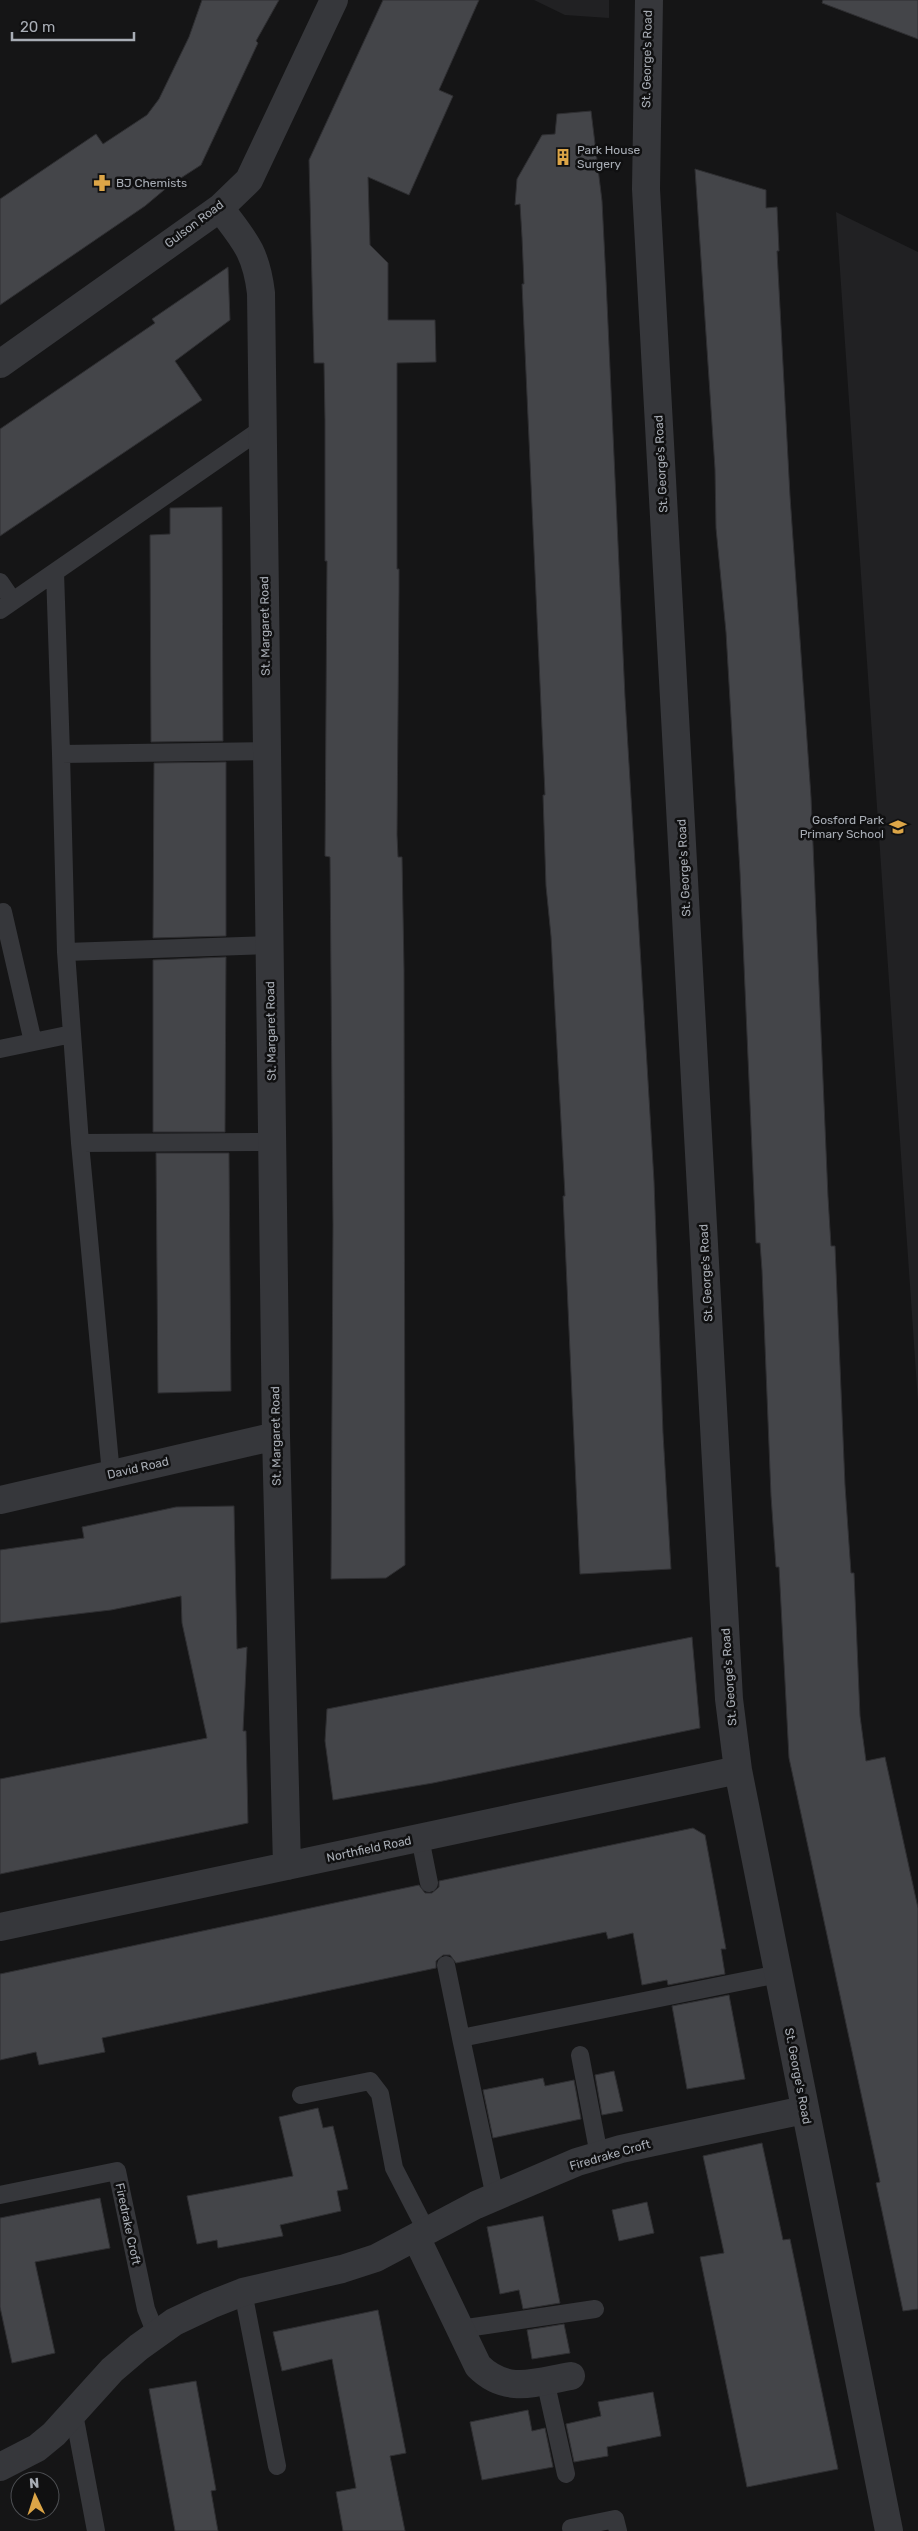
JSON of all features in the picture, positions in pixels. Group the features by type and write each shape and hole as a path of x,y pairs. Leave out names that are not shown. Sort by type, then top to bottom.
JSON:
{"street":[{"name":"Gulson Road","path":"0,364 220,208 248,180 334,0"},
{"name":"St. George's Road","path":"648,0 646,189 729,1689 738,1770 889,2531"},
{"name":"St. Margaret Road","path":"220,208 249,247 258,268 261,293 276,1436 287,1866"},
{"name":"David Road","path":"0,1500 276,1436"},
{"name":"Northfield Road","path":"0,1927 738,1770"},
{"name":"Firedrake Croft","path":"0,2467 37,2448 74,2414 112,2370 156,2334 202,2308 243,2292 294,2278 342,2269 376,2258 495,2197 528,2182 599,2155 804,2110"},
{"path":"421,2234 460,2329 478,2366 488,2377 502,2383 518,2385 558,2378"}],"lane":[{"path":"0,582 6,606 262,428"},
{"path":"55,572 66,952 80,1143 111,1474"},
{"path":"61,754 267,750"},
{"path":"3,912 33,1042"},
{"path":"66,952 270,945"},
{"path":"0,1050 72,1034"},
{"path":"80,1143 272,1142"},
{"path":"420,1838 429,1883"},
{"path":"446,1965 495,2197"},
{"path":"461,2038 778,1974"},
{"path":"580,2055 599,2155"},
{"path":"301,2095 370,2081 380,2094 394,2168 421,2234"},
{"name":"Firedrake Croft","path":"0,2195 117,2171 146,2309 156,2334"},
{"path":"243,2292 277,2466"},
{"path":"460,2329 595,2308"},
{"path":"558,2378 566,2474"},
{"path":"74,2414 96,2531"},
{"path":"571,2528 615,2519 618,2531"}],"shaded area":[{"path":"534,0 609,0 609,18 565,15"},
{"name":"Gosford Park Primary School","path":"836,212 918,252 918,1402"}],"building":[{"path":"202,0 279,0 256,41 258,43 201,165 170,185 145,206 0,305 0,199 96,134 103,144 147,115 159,99 189,37"},
{"path":"383,0 479,0 439,90 453,96 409,195 368,177 370,245 388,263 388,320 435,320 436,362 397,363 397,569 399,569 399,593 397,835 398,857 402,857 404,970 405,1565 386,1578 331,1579 333,1225 330,857 325,856 327,561 325,561 325,420 324,363 314,363 309,160"},
{"path":"823,0 918,0 918,39 822,3"},
{"path":"591,111 602,201 625,697 654,1181 663,1433 671,1569 580,1574 563,1196 565,1196 551,936 546,886 543,795 545,795 522,284 524,284 522,237 520,204 515,205 517,179 542,135 555,134 557,114"},
{"path":"695,169 766,190 766,208 777,207 779,251 777,251 790,496 811,797 828,1197 831,1246 835,1246 845,1485 851,1573 854,1573 860,1716 866,1761 885,1757 918,1908 918,2309 903,2311 876,2183 880,2182 789,1758 779,1567 776,1567 771,1496 762,1270 760,1243 756,1243 740,872 726,632 716,528 715,469"},
{"path":"228,267 230,320 175,361 202,400 0,536 0,429 155,323 152,319"},
{"path":"222,507 223,741 151,742 150,535 170,534 170,508"},
{"path":"226,762 226,936 153,938 154,763"},
{"path":"226,957 225,1132 153,1132 153,960"},
{"path":"156,1153 229,1153 231,1391 158,1393"},
{"path":"234,1506 237,1649 247,1647 243,1731 246,1731 248,1823 0,1874 0,1779 207,1738 182,1623 181,1596 111,1610 0,1623 0,1550 84,1538 82,1527 176,1507"},
{"path":"692,1637 700,1728 433,1783 333,1800 325,1741 327,1709"},
{"path":"693,1828 705,1835 726,1949 721,1949 725,1974 668,1985 667,1980 642,1985 633,1933 608,1939 606,1932 456,1963 450,1955 443,1955 436,1961 436,1968 102,2038 105,2052 39,2065 36,2052 0,2060 0,1974 419,1885 425,1893 432,1893 439,1887 439,1881"},
{"path":"729,1995 745,2079 687,2089 672,2006"},
{"path":"614,2071 623,2111 602,2115 595,2075"},
{"path":"543,2078 545,2086 574,2080 581,2119 493,2138 483,2090"},
{"path":"318,2108 323,2128 333,2126 348,2189 337,2191 341,2211 280,2225 283,2236 218,2248 217,2240 197,2244 187,2196 293,2176 279,2117"},
{"path":"762,2143 783,2240 790,2239 838,2469 747,2487 700,2257 724,2253 703,2156"},
{"path":"100,2198 110,2248 35,2262 55,2353 12,2363 0,2307 0,2218"},
{"path":"647,2202 654,2233 619,2241 612,2210"},
{"path":"543,2216 560,2303 523,2309 519,2290 500,2294 487,2227"},
{"path":"378,2310 406,2453 390,2456 405,2531 343,2531 336,2492 356,2488 332,2359 282,2371 273,2332"},
{"path":"564,2324 570,2353 532,2359 527,2330"},
{"path":"196,2381 216,2490 211,2491 218,2531 175,2531 149,2389"},
{"path":"653,2392 661,2436 607,2447 608,2456 574,2462 566,2424 601,2416 598,2402"},
{"path":"528,2410 532,2431 545,2428 553,2467 482,2480 470,2422"}],"place":[{"name":"Park House Surgery","path":"563,157"},
{"name":"BJ Chemists","path":"102,183"},
{"name":"Gosford Park Primary School","path":"898,827"}]}
